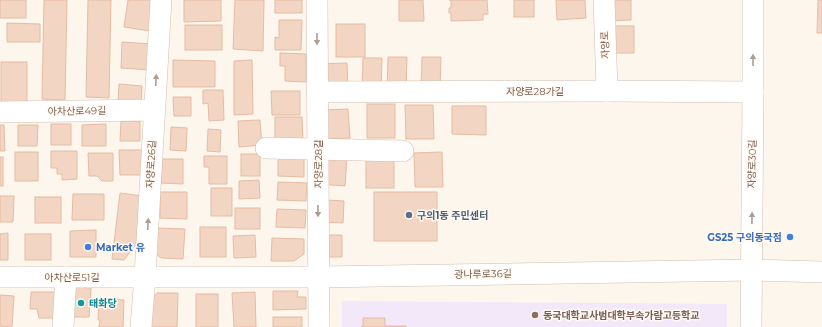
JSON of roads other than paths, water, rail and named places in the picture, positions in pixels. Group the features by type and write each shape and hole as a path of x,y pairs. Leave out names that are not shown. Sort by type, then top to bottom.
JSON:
{"street":[{"name":"자양로26길","path":"141,327 161,0"},
{"name":"자양로28길","path":"317,0 319,327"},
{"name":"자양로","path":"604,0 607,91"},
{"name":"자양로30길","path":"751,327 753,92 752,0"},
{"name":"자양로28가길","path":"318,92 753,92"},
{"name":"아차산로49길","path":"0,112 154,110"},
{"path":"266,148 403,151"},
{"name":"광나루로36길","path":"145,276 318,277 751,270 822,272"},
{"name":"아차산로51길","path":"0,277 145,276"},
{"path":"63,327 66,277"}],"place":[{"name":"구의1동 주민센터","path":"409,215"},
{"name":"GS25 구의동국점","path":"790,237"},
{"name":"Market 유","path":"88,247"},
{"name":"태화당","path":"81,303"},
{"name":"동국대학교사범대학부속가람고등학교","path":"535,315"}]}
